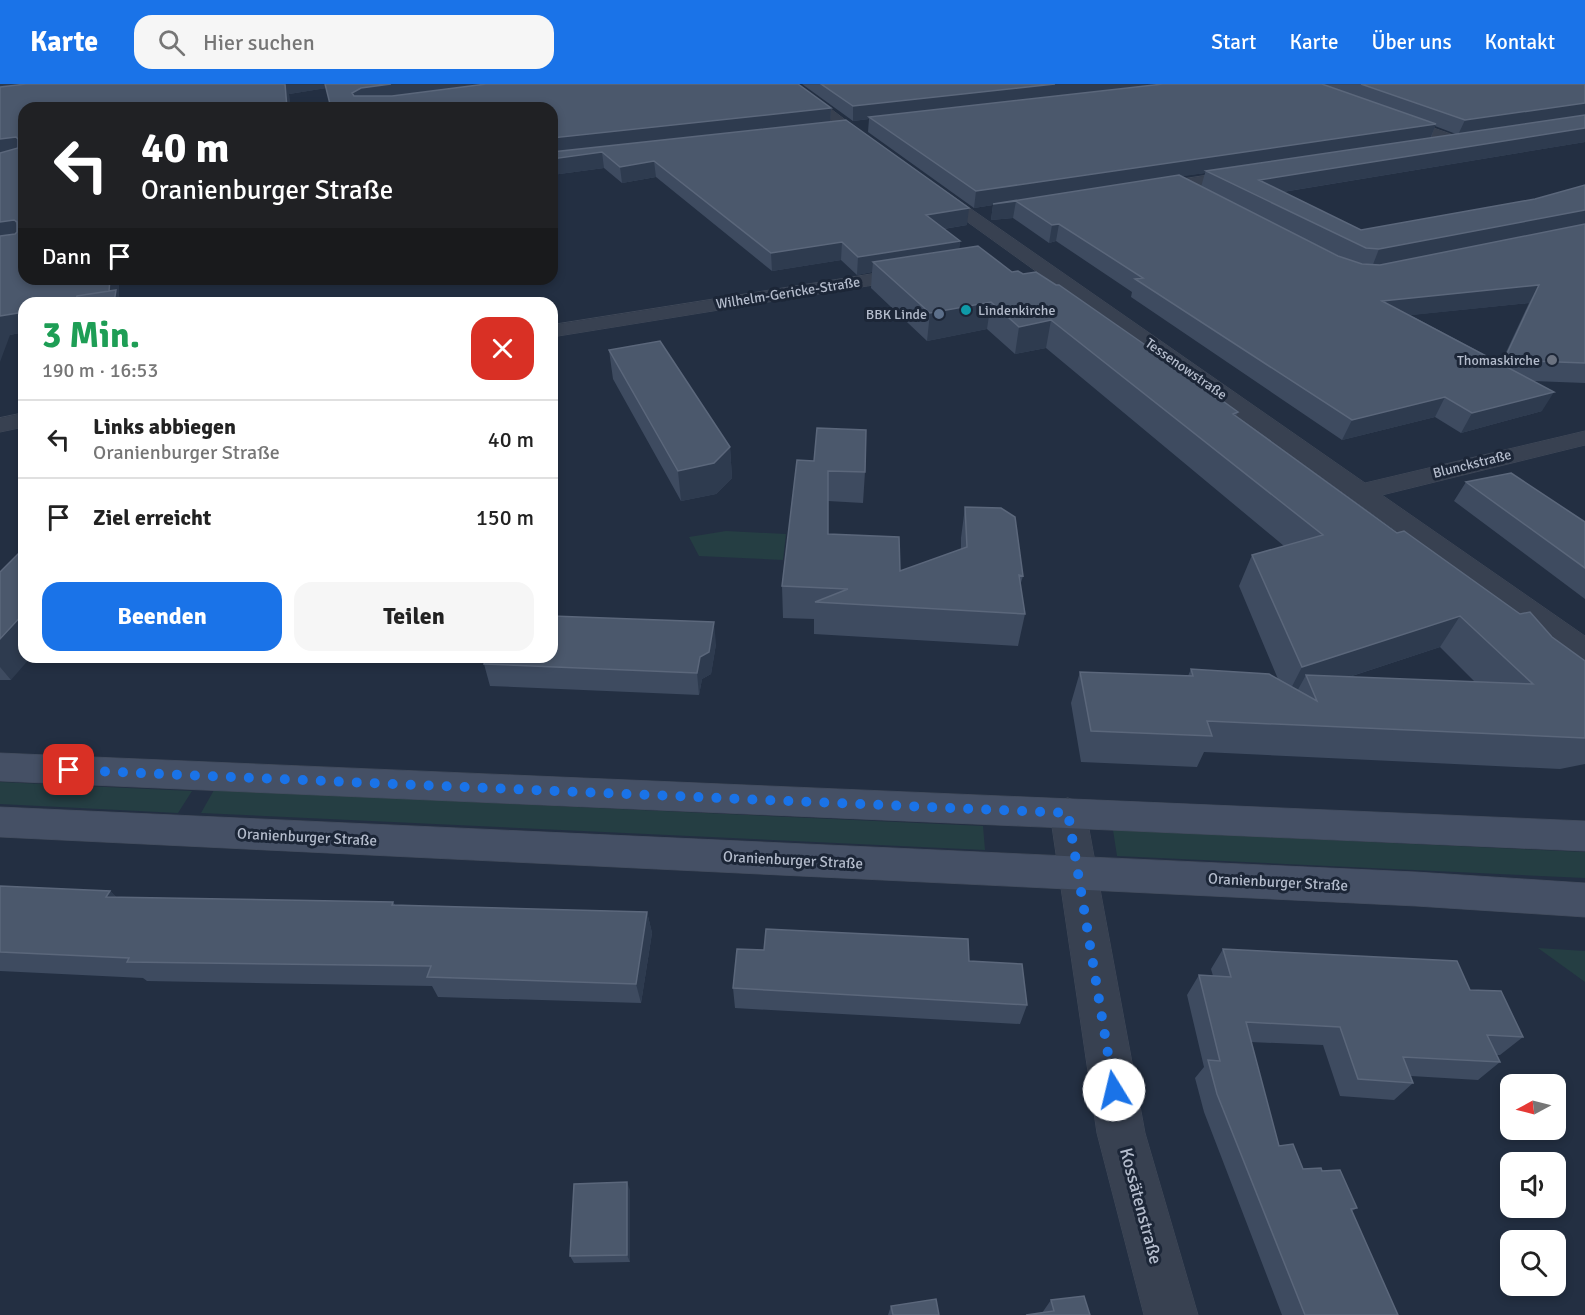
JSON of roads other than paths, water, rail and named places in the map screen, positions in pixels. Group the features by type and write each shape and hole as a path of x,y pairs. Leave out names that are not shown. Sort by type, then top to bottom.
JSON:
{"main road":[{"path":"0,767 1585,836"},
{"name":"Oranienburger Straße","path":"0,822 1416,889 1585,900"}],"street":[{"path":"790,84 838,127 884,154"},
{"path":"1378,113 1463,140 1422,147"},
{"path":"838,127 866,125"},
{"path":"1135,192 1260,172"},
{"name":"Tessenowstraße","path":"922,182 1585,651"},
{"path":"1179,185 1209,201"},
{"path":"969,216 997,212"},
{"path":"996,260 1025,256"},
{"name":"Wilhelm-Gericke-Straße","path":"558,330 939,269"},
{"path":"0,424 18,421"},
{"name":"Blunckstraße","path":"1360,492 1585,438"},
{"name":"Kossätenstraße","path":"1068,813 1121,1133 1171,1315"}],"place":[{"name":"Lindenkirche","path":"966,310"},
{"name":"BBK Linde","path":"939,314"},
{"name":"Thomaskirche","path":"1552,360"}]}
